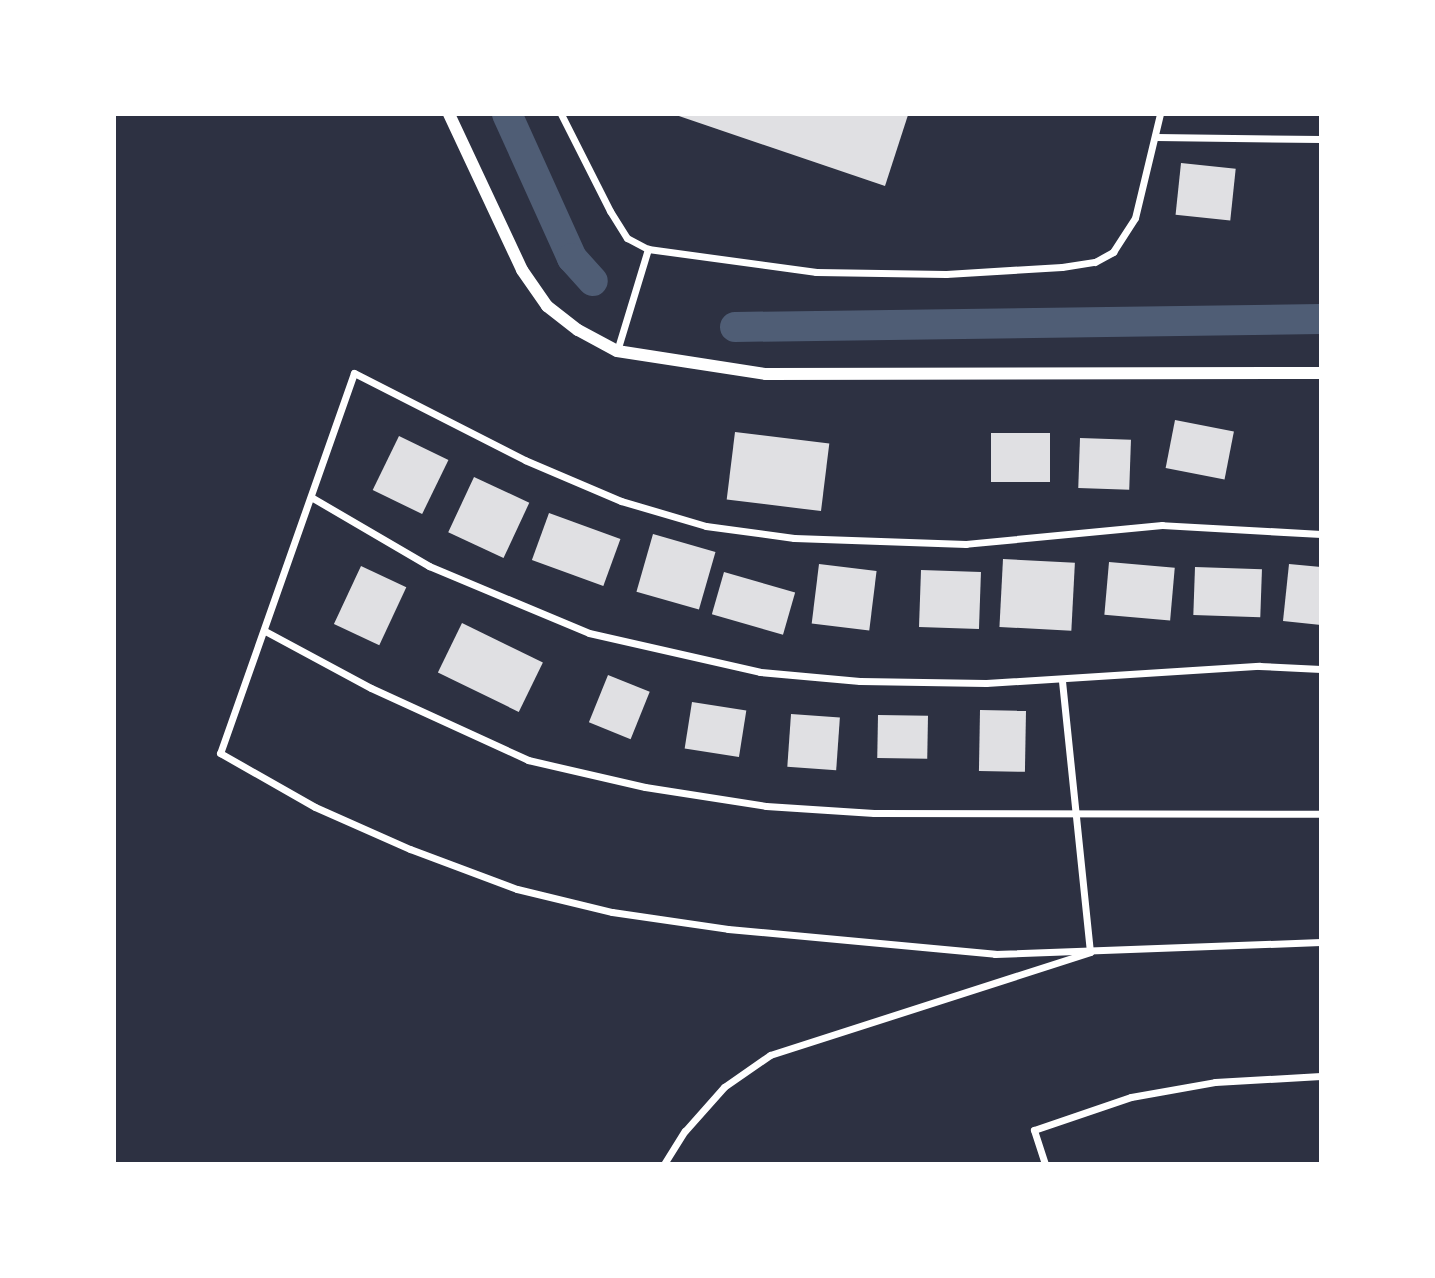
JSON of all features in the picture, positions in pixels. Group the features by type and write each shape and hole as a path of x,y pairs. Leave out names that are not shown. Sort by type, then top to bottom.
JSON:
{"street":[{"path":"449,114 522,270 547,306 578,330 617,351 765,374 1321,373"},
{"path":"561,114 610,211 628,238 648,249 816,272 946,274 1095,262 1127,236 1156,137 1160,114"},
{"path":"1156,137 1321,139"},
{"path":"617,351 648,249"},
{"path":"1321,534 1162,525 966,544 794,538 706,526 621,501 525,460 355,373 220,753 315,807 410,849 517,889 612,912 728,929 995,954 1321,942"},
{"path":"310,497 429,566 589,633 680,657 760,671 860,681 1062,680 1177,669 1259,666 1321,669"},
{"path":"265,631 449,725 528,760 583,776 766,806 874,813 1321,814"},
{"path":"1062,680 1073,812 1090,952"},
{"path":"664,1164 685,1131 724,1087 770,1055 1090,952"},
{"path":"1045,1164 1034,1130 1131,1097 1215,1082 1321,1076"}],"building":[{"path":"673,114 904,114 908,115 885,186"},
{"path":"1181,163 1236,169 1230,220 1176,215"},
{"path":"1175,420 1234,431 1225,480 1166,468"},
{"path":"735,432 829,444 821,511 727,499"},
{"path":"991,433 1050,433 1050,482 991,482"},
{"path":"399,436 448,460 422,514 373,490"},
{"path":"1080,438 1131,440 1129,490 1078,488"},
{"path":"474,477 529,503 504,558 448,532"},
{"path":"549,513 620,539 603,586 532,560"},
{"path":"653,534 715,552 699,610 636,592"},
{"path":"1003,559 1075,563 1071,631 999,627"},
{"path":"1109,562 1175,568 1170,621 1104,615"},
{"path":"819,564 877,571 869,631 812,624"},
{"path":"1289,564 1321,567 1321,625 1283,621"},
{"path":"361,566 406,587 379,645 334,624"},
{"path":"1195,567 1262,569 1260,617 1193,615"},
{"path":"921,570 981,572 979,629 919,627"},
{"path":"724,572 795,592 783,635 712,614"},
{"path":"462,623 543,662 519,712 438,672"},
{"path":"608,675 650,692 631,739 589,722"},
{"path":"692,702 746,711 739,757 685,748"},
{"path":"980,710 1026,711 1025,772 979,771"},
{"path":"791,714 840,717 836,770 787,767"},
{"path":"878,715 928,716 927,759 877,758"}],"waterway":[{"path":"507,114 572,258 593,281"},
{"path":"735,327 1321,319"}]}
